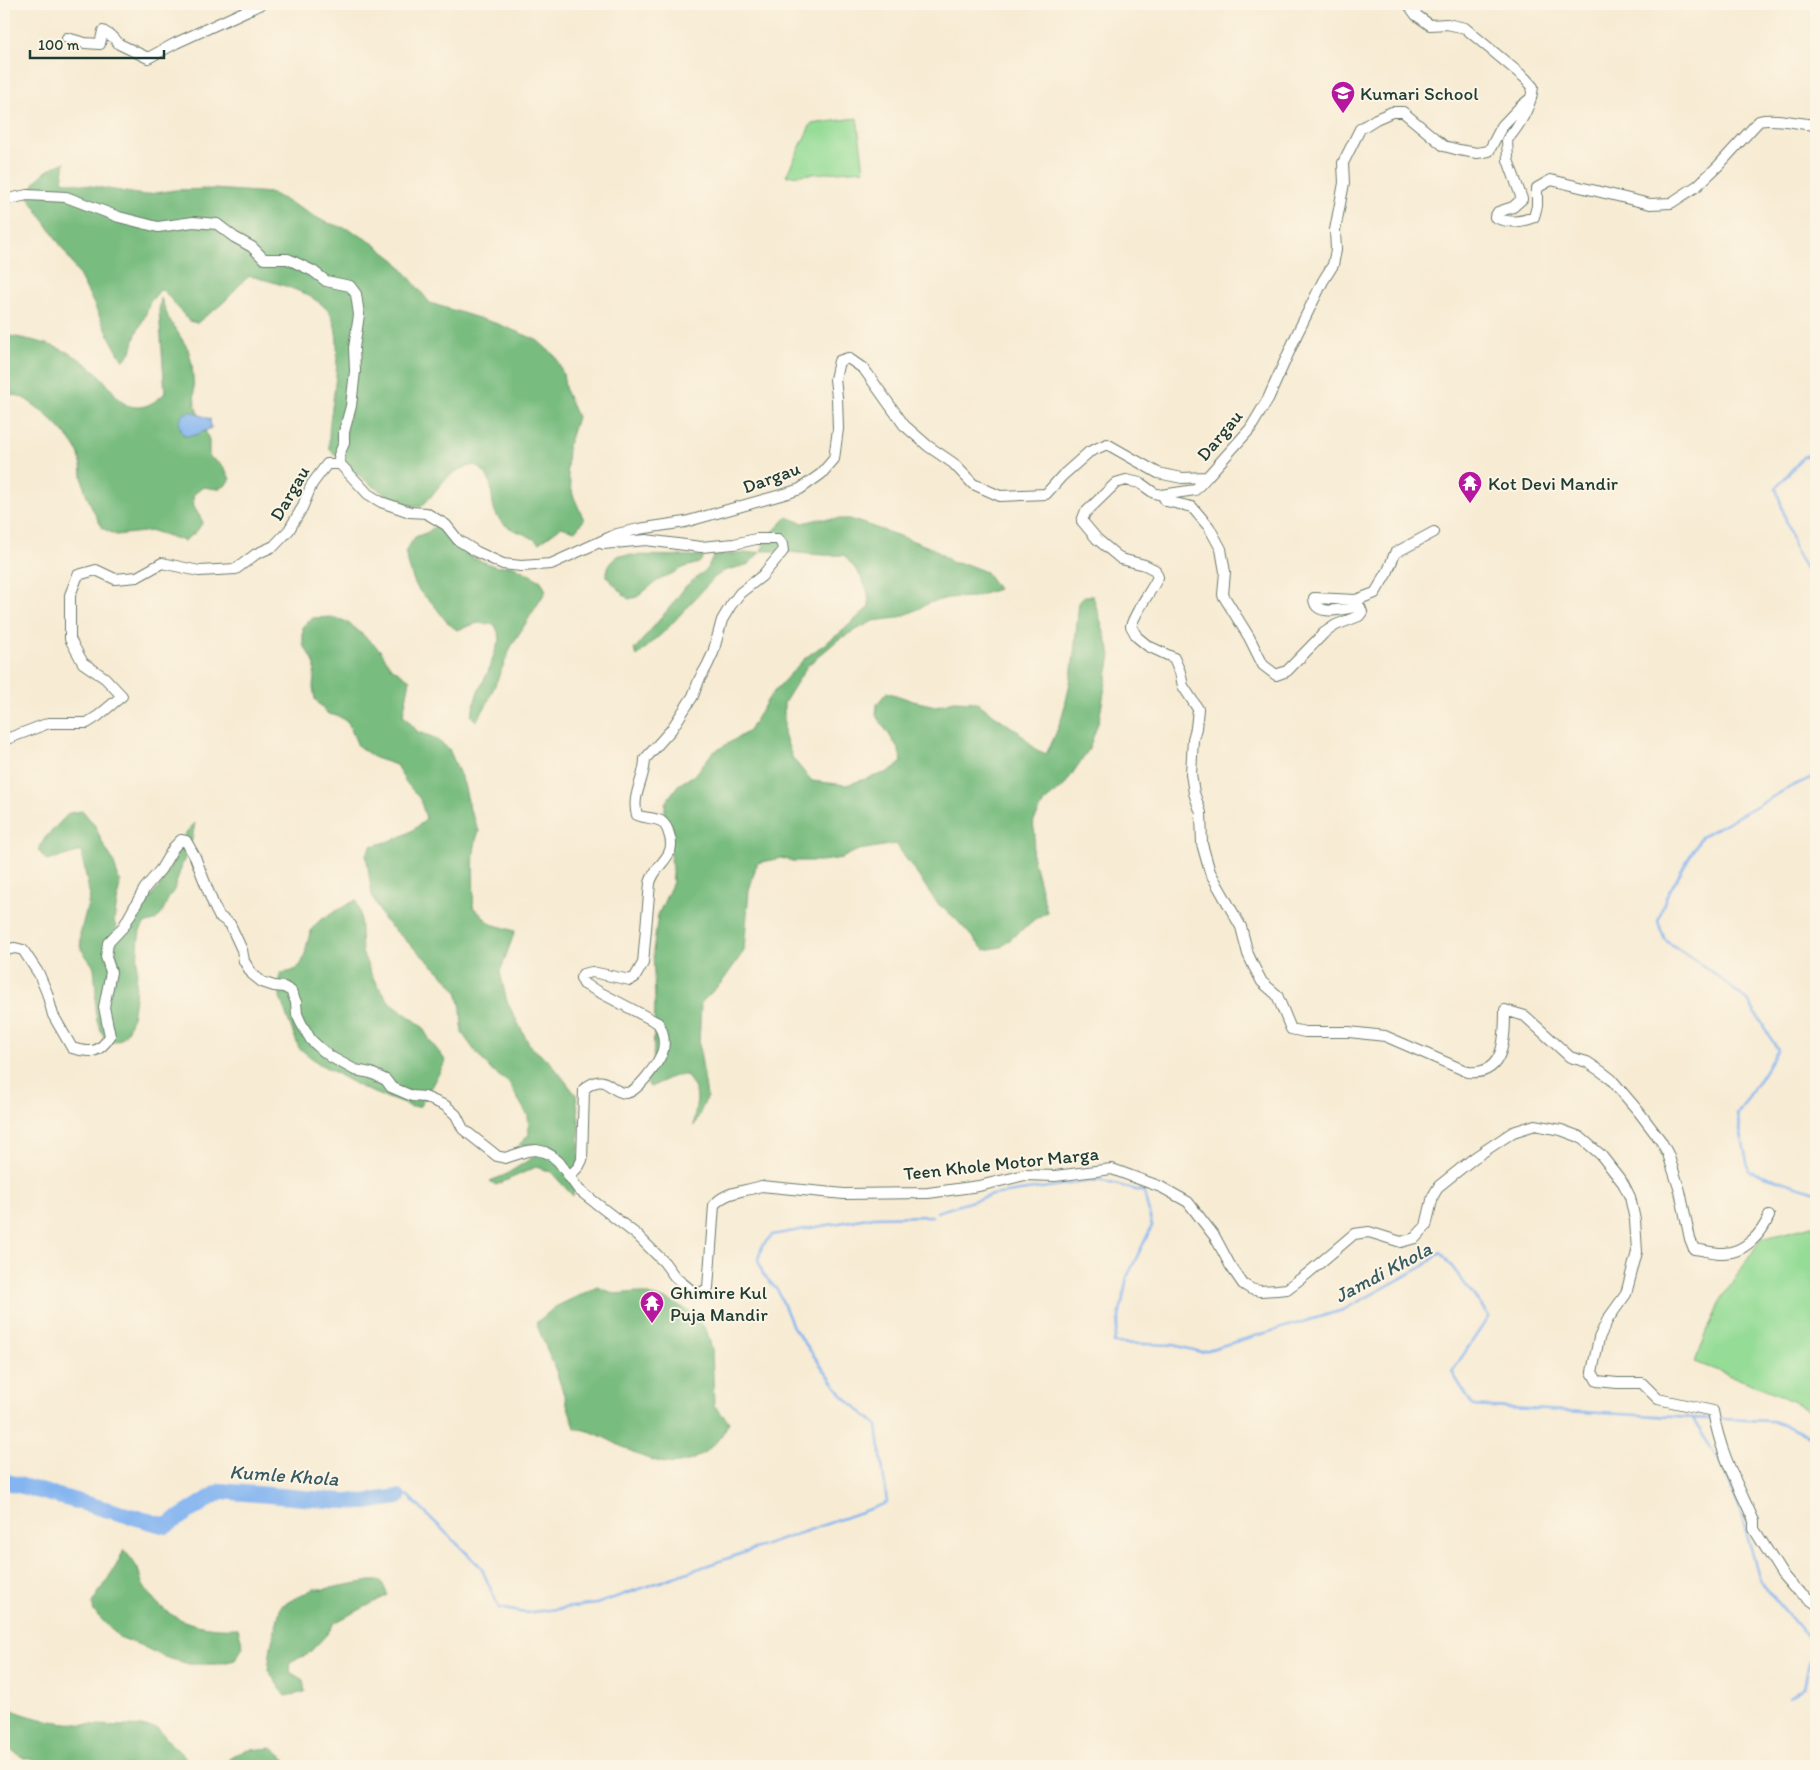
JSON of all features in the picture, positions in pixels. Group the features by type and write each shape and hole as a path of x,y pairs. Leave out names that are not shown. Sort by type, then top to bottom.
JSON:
{"street":[{"path":"68,38 85,43 100,44 102,31 114,38 119,44 148,58 261,4"},
{"path":"1408,4 1416,15 1430,25 1446,24 1465,28 1525,78 1533,88 1527,111 1520,124 1507,140 1508,160 1522,199 1513,207 1498,212 1495,217 1504,221 1519,222 1534,217 1537,206 1537,188 1551,180 1650,204 1672,203 1697,186 1759,121 1768,118 1816,125"},
{"name":"Dargau","path":"4,740 49,723 87,723 122,696 106,678 83,663 70,639 70,595 78,575 96,570 115,579 137,577 162,563 199,570 236,569 256,554 274,546 289,530 302,508 312,484 327,464 340,464 368,494 381,502 410,512 426,513 446,525 458,540 477,552 503,564 521,566 551,564 617,534 685,522 800,489 821,474 834,459 838,429 837,397 834,379 839,361 848,358 864,369 904,425 928,446 952,463 973,484 1000,496 1046,494 1062,476 1089,452 1107,444 1158,473 1182,478 1207,477 1250,430 1268,399 1297,334 1333,265 1336,250 1335,230 1344,183 1342,163 1360,129 1376,118 1392,112 1403,112 1444,146 1468,151 1489,151 1502,126 1531,98"},
{"path":"4,200 27,195 66,197 120,217 158,227 193,222 217,224 234,237 252,247 264,259 288,259 326,281 350,286 356,294 359,314 355,336 355,371 351,406 344,432 344,443 338,455 340,464"},
{"path":"1207,477 1194,490 1162,495 1154,493 1140,483 1126,480 1116,483 1085,513 1082,521 1097,539 1121,559 1139,563 1155,570 1158,577 1152,590 1137,612 1131,626 1137,637 1148,646 1174,658 1184,686 1198,709 1196,728 1192,739 1191,774 1194,793 1201,813 1202,844 1210,872 1241,927 1248,954 1262,982 1277,996 1291,1030 1305,1032 1349,1032 1385,1036 1468,1072 1479,1073 1490,1069 1502,1051 1505,1038 1505,1010 1525,1016 1570,1057 1587,1062 1611,1079 1650,1126 1668,1154 1680,1191 1690,1239 1694,1249 1724,1253 1742,1247 1757,1236 1769,1216"},
{"path":"1162,495 1166,501 1192,507 1209,527 1221,549 1225,572 1224,595 1263,665 1276,675 1287,671 1324,633 1336,624 1359,616 1362,612 1360,607 1355,606 1332,611 1321,608 1314,598 1356,600 1375,593 1388,571 1395,553 1434,532"},
{"path":"569,1176 582,1160 584,1089 590,1084 603,1082 621,1092 627,1093 632,1091 641,1084 663,1050 663,1036 658,1023 584,984 581,978 583,974 592,972 630,980 635,977 643,963 652,874 667,858 672,849 667,828 660,820 638,815 636,796 645,768 645,759 671,730 693,696 698,680 713,653 722,620 731,605 740,593 762,576 783,551 782,544 778,539 756,539 734,544 701,547 646,540 592,545"},
{"name":"Teen Khole Motor Marga","path":"4,952 5,950 15,948 23,950 39,974 53,1015 72,1048 87,1052 104,1046 110,1036 104,1007 111,972 106,957 108,944 124,926 145,888 168,860 174,847 181,840 186,841 195,857 214,906 220,916 230,924 242,950 244,961 252,974 262,982 284,987 291,991 301,1023 311,1040 321,1049 341,1064 355,1070 371,1072 386,1080 391,1087 412,1096 425,1097 446,1106 456,1115 463,1129 497,1156 505,1158 527,1151 545,1152 559,1162 579,1190 637,1235 664,1262 675,1277 692,1291 701,1292 708,1288 714,1205 719,1199 730,1193 751,1190 762,1186 844,1194 928,1193 979,1186 1025,1175 1055,1176 1112,1169 1161,1187 1188,1202 1215,1237 1243,1284 1251,1289 1260,1291 1287,1289 1354,1234 1369,1232 1401,1242 1414,1238 1426,1226 1433,1196 1439,1186 1474,1158 1513,1132 1535,1125 1561,1130 1580,1137 1601,1155 1627,1190 1636,1220 1637,1252 1626,1294 1608,1319 1599,1338 1592,1372 1597,1380 1617,1383 1642,1383 1658,1399 1714,1411 1717,1435 1728,1466 1754,1521 1754,1529 1782,1574 1794,1588 1816,1604"}],"green space":[{"path":"857,118 864,170 786,176 811,124"},
{"path":"65,162 62,181 143,195 175,190 213,189 272,193 325,222 351,230 374,244 396,261 430,303 498,324 537,340 556,357 563,374 566,392 577,417 568,446 567,470 573,495 584,520 575,531 561,527 539,543 501,521 494,509 490,482 482,470 475,465 465,467 450,475 421,507 396,500 360,476 329,449 337,366 334,322 329,312 314,299 282,285 250,276 222,304 197,323 189,321 164,291 160,290 150,302 136,334 131,352 123,361 78,273 27,195 43,174"},
{"path":"161,298 168,317 188,349 192,364 195,405 209,440 209,457 222,466 230,479 225,486 217,489 203,487 193,495 194,507 203,522 197,531 184,541 153,531 116,535 102,528 84,488 81,461 70,439 52,420 22,397 15,395 4,396 4,335 43,343 77,357 98,374 120,400 127,405 138,407 148,405 157,400 165,393 159,310"},
{"path":"787,517 803,523 819,519 850,519 934,549 953,563 966,564 986,572 998,589 974,597 948,598 929,603 897,618 873,621 839,639 807,666 784,703 784,734 793,759 812,781 846,785 888,772 902,762 898,748 876,715 877,704 887,692 913,701 936,706 954,701 976,702 1020,733 1037,750 1046,754 1055,736 1067,699 1079,601 1085,596 1093,596 1111,655 1099,720 1089,749 1064,786 1044,802 1033,823 1035,835 1032,855 1047,912 1035,919 1001,947 984,950 955,918 937,903 896,844 858,850 842,858 823,861 792,861 781,858 757,863 749,890 744,951 722,982 701,1003 699,1044 707,1097 694,1126 697,1099 695,1089 686,1075 672,1077 650,1087 645,1081 653,1065 655,1000 653,951 658,915 673,882 665,803 678,785 696,774 712,753 749,731 770,696 805,658 840,633 869,607 865,585 844,555 761,551 768,537"},
{"path":"435,526 473,558 497,567 512,565 541,581 546,591 512,645 486,706 476,721 471,716 477,694 488,672 500,637 495,625 478,623 457,630 446,621 415,584 405,552 415,537 428,532"},
{"path":"760,552 749,564 724,571 714,578 666,630 637,656 634,650 686,586 706,570 714,556"},
{"path":"618,555 704,556 699,563 685,567 657,581 637,597 628,599 606,576 609,564"},
{"path":"332,617 345,621 355,628 380,650 390,666 410,680 403,715 418,732 433,737 449,749 464,784 470,810 479,831 474,858 473,907 491,924 515,931 500,972 507,1002 530,1046 551,1063 576,1095 579,1121 579,1160 573,1196 551,1172 536,1167 496,1185 490,1181 505,1175 535,1156 531,1145 519,1145 529,1134 528,1116 508,1082 492,1071 462,1033 461,1008 457,991 448,980 384,920 372,895 366,854 371,846 408,833 426,818 420,799 405,781 396,765 375,758 358,746 348,722 338,716 328,714 315,699 313,687 315,666 303,645 303,626 313,618"},
{"path":"83,811 95,826 113,860 120,883 114,921 118,933 129,928 164,880 187,831 195,823 192,840 174,890 161,915 154,921 144,924 140,931 134,1005 127,1031 121,1039 106,1043 95,1009 94,967 81,949 80,934 90,896 81,851 47,861 38,850 45,838 69,813"},
{"path":"356,900 360,912 362,952 373,978 390,1003 421,1025 446,1061 420,1106 412,1107 364,1089 318,1063 299,1048 280,998 280,973 291,971 303,961 312,929 322,919"},
{"path":"1816,1225 1816,1413 1773,1392 1695,1362 1719,1303 1761,1239"},
{"path":"597,1287 616,1294 637,1292 670,1301 689,1311 706,1329 712,1349 714,1405 729,1422 718,1440 702,1454 688,1461 661,1462 633,1452 592,1432 575,1428 556,1371 536,1323 555,1307"},
{"path":"124,1550 137,1567 142,1582 151,1597 172,1615 196,1625 238,1628 243,1647 235,1660 217,1664 189,1664 164,1657 119,1637 94,1612 92,1603"},
{"path":"370,1581 381,1581 388,1595 334,1623 328,1633 307,1655 291,1661 290,1672 303,1680 305,1692 285,1696 268,1670 271,1646 281,1606 313,1589 324,1589"},
{"path":"4,1706 22,1714 60,1722 158,1728 188,1760 190,1766 41,1766 4,1746"},
{"path":"272,1748 288,1762 289,1766 223,1766 233,1755 249,1750"}],"water":[{"path":"190,411 210,419 211,428 196,435 184,436 179,425 182,415"}],"waterway":[{"name":"Jamdi Khola","path":"1816,453 1803,457 1776,488 1795,549 1816,587"},
{"name":"Jamdi Khola","path":"1816,776 1792,786 1701,837 1666,897 1658,922 1665,940 1712,972 1748,1001 1778,1050 1737,1115 1749,1171 1816,1192"},
{"name":"Jamdi Khola","path":"937,1212 992,1195 1099,1180 1144,1192 1152,1226 1127,1277 1114,1343 1174,1345 1201,1352 1343,1310 1424,1266 1441,1252 1489,1316 1452,1372 1473,1406 1711,1419"},
{"path":"407,1495 481,1567 499,1608 525,1613 596,1604 887,1503 877,1425 843,1396 793,1327 778,1291 763,1274 758,1260 762,1246 772,1235 873,1217 932,1216"},
{"path":"1692,1418 1722,1465 1739,1507 1760,1581 1813,1644 1804,1688 1789,1698"},
{"name":"Jamdi Khola","path":"1719,1419 1772,1421 1816,1438"},
{"name":"Kumle Khola","path":"4,1481 166,1526 221,1491 365,1502 398,1497"}],"place":[{"name":"Kumari School","path":"1343,114"},
{"name":"Kot Devi Mandir","path":"1470,504"},
{"name":"Ghimire Kul Puja Mandir","path":"652,1324"}]}
